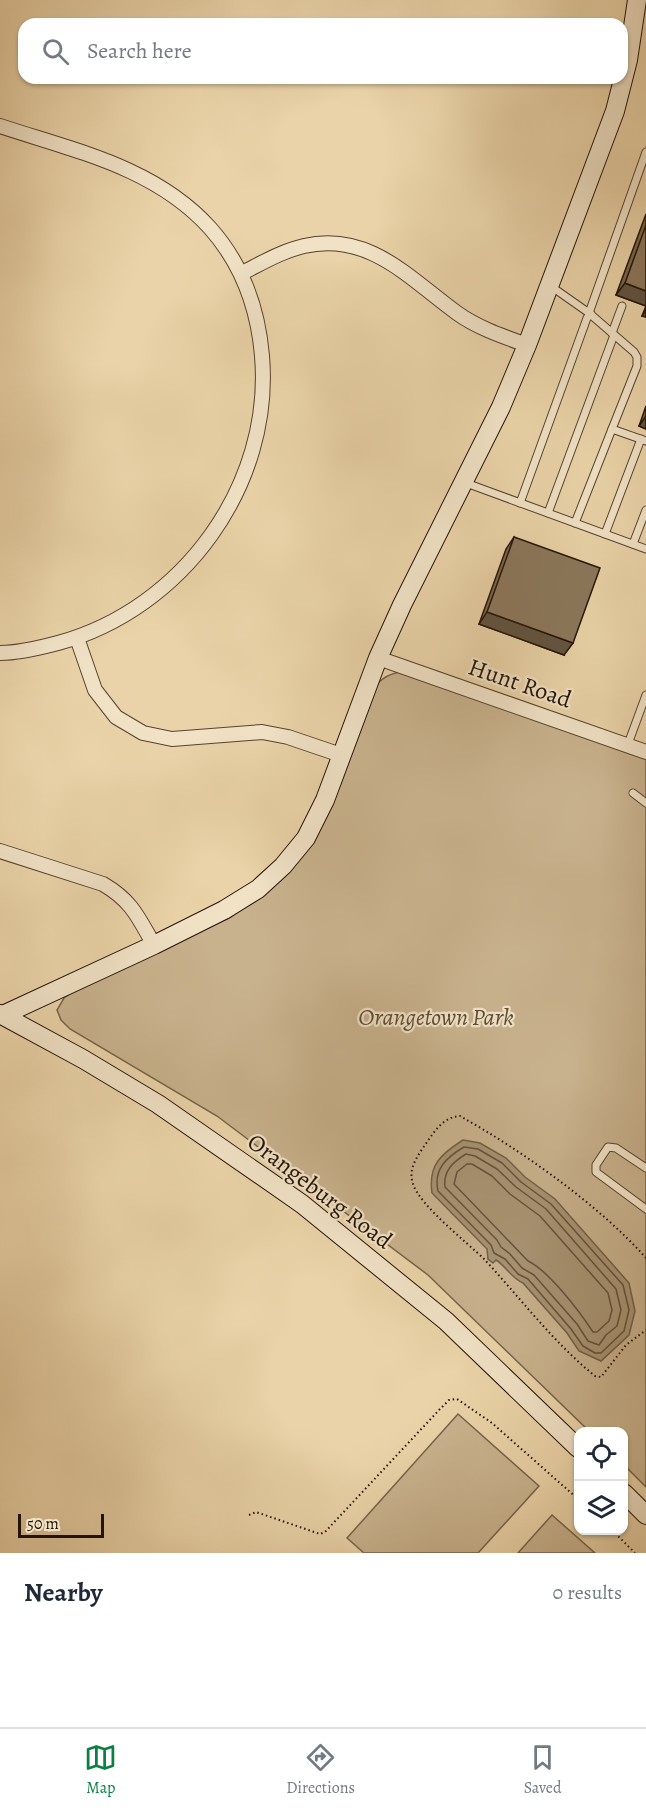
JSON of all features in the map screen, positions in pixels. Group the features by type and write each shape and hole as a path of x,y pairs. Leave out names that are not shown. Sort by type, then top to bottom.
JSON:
{"street":[{"path":"628,60 640,2"},
{"path":"1,1015 154,945 224,910 258,889 283,866 306,838 325,800 378,658 501,406 527,345 615,111 622,84"},
{"path":"0,126 125,167 157,184 185,204 210,228 242,273 261,338 264,374 262,409 255,446 241,483 225,516 202,549 178,575 127,613 77,638 39,648 0,653"},
{"path":"242,273 280,254 305,245 335,243 365,249 394,264 458,314 487,331 527,345"},
{"path":"77,638 94,690 116,717 142,733 172,739 262,732 288,737 341,755"},
{"name":"Hunt Road","path":"378,658 646,752"},
{"path":"0,851 103,884 118,892 132,906 154,945"},
{"name":"Orangeburg Road","path":"1,1015 83,1059 158,1104 302,1204 446,1322 574,1443"},
{"path":"628,1497 646,1515"}],"lane":[{"path":"520,503 590,314 646,152"},
{"path":"549,285 590,314 637,357 637,366 575,524"},
{"path":"548,513 622,306"},
{"path":"605,534 643,440 612,429"},
{"path":"463,482 646,549"},
{"path":"633,544 646,510"},
{"path":"628,744 646,695"},
{"path":"633,793 646,803"},
{"path":"646,1168 616,1148 608,1147 596,1166 596,1172 646,1209"}],"path":[{"path":"646,1258 620,1232 559,1182 460,1116 453,1116 438,1127 416,1158 411,1170 414,1186 425,1203 478,1254 533,1314 595,1376 601,1377 626,1345 646,1330"},
{"path":"249,1515 256,1512 320,1534 325,1532 440,1409 449,1400 457,1399 492,1423 574,1495"},
{"path":"617,1535 635,1553"}],"green space":[{"name":"Orangetown Park","path":"404,671 646,758 646,1487 628,1469 628,1427 585,1427 428,1275 217,1116 70,1029 61,1020 57,1010 64,998 77,989 231,917 269,889 308,846 372,690 379,682 394,673"},
{"path":"458,1414 539,1486 478,1553 364,1553 347,1538"},
{"path":"552,1515 595,1553 518,1553"}],"water":[{"path":"463,1140 480,1143 506,1158 525,1177 555,1199 629,1283 635,1311 629,1335 601,1361 579,1351 567,1333 523,1283 496,1260 493,1263 488,1259 487,1249 432,1193 432,1175 438,1161 448,1150"}],"building":[{"path":"646,225 646,291 625,283"},
{"path":"514,537 600,568 573,643 487,612"}]}
